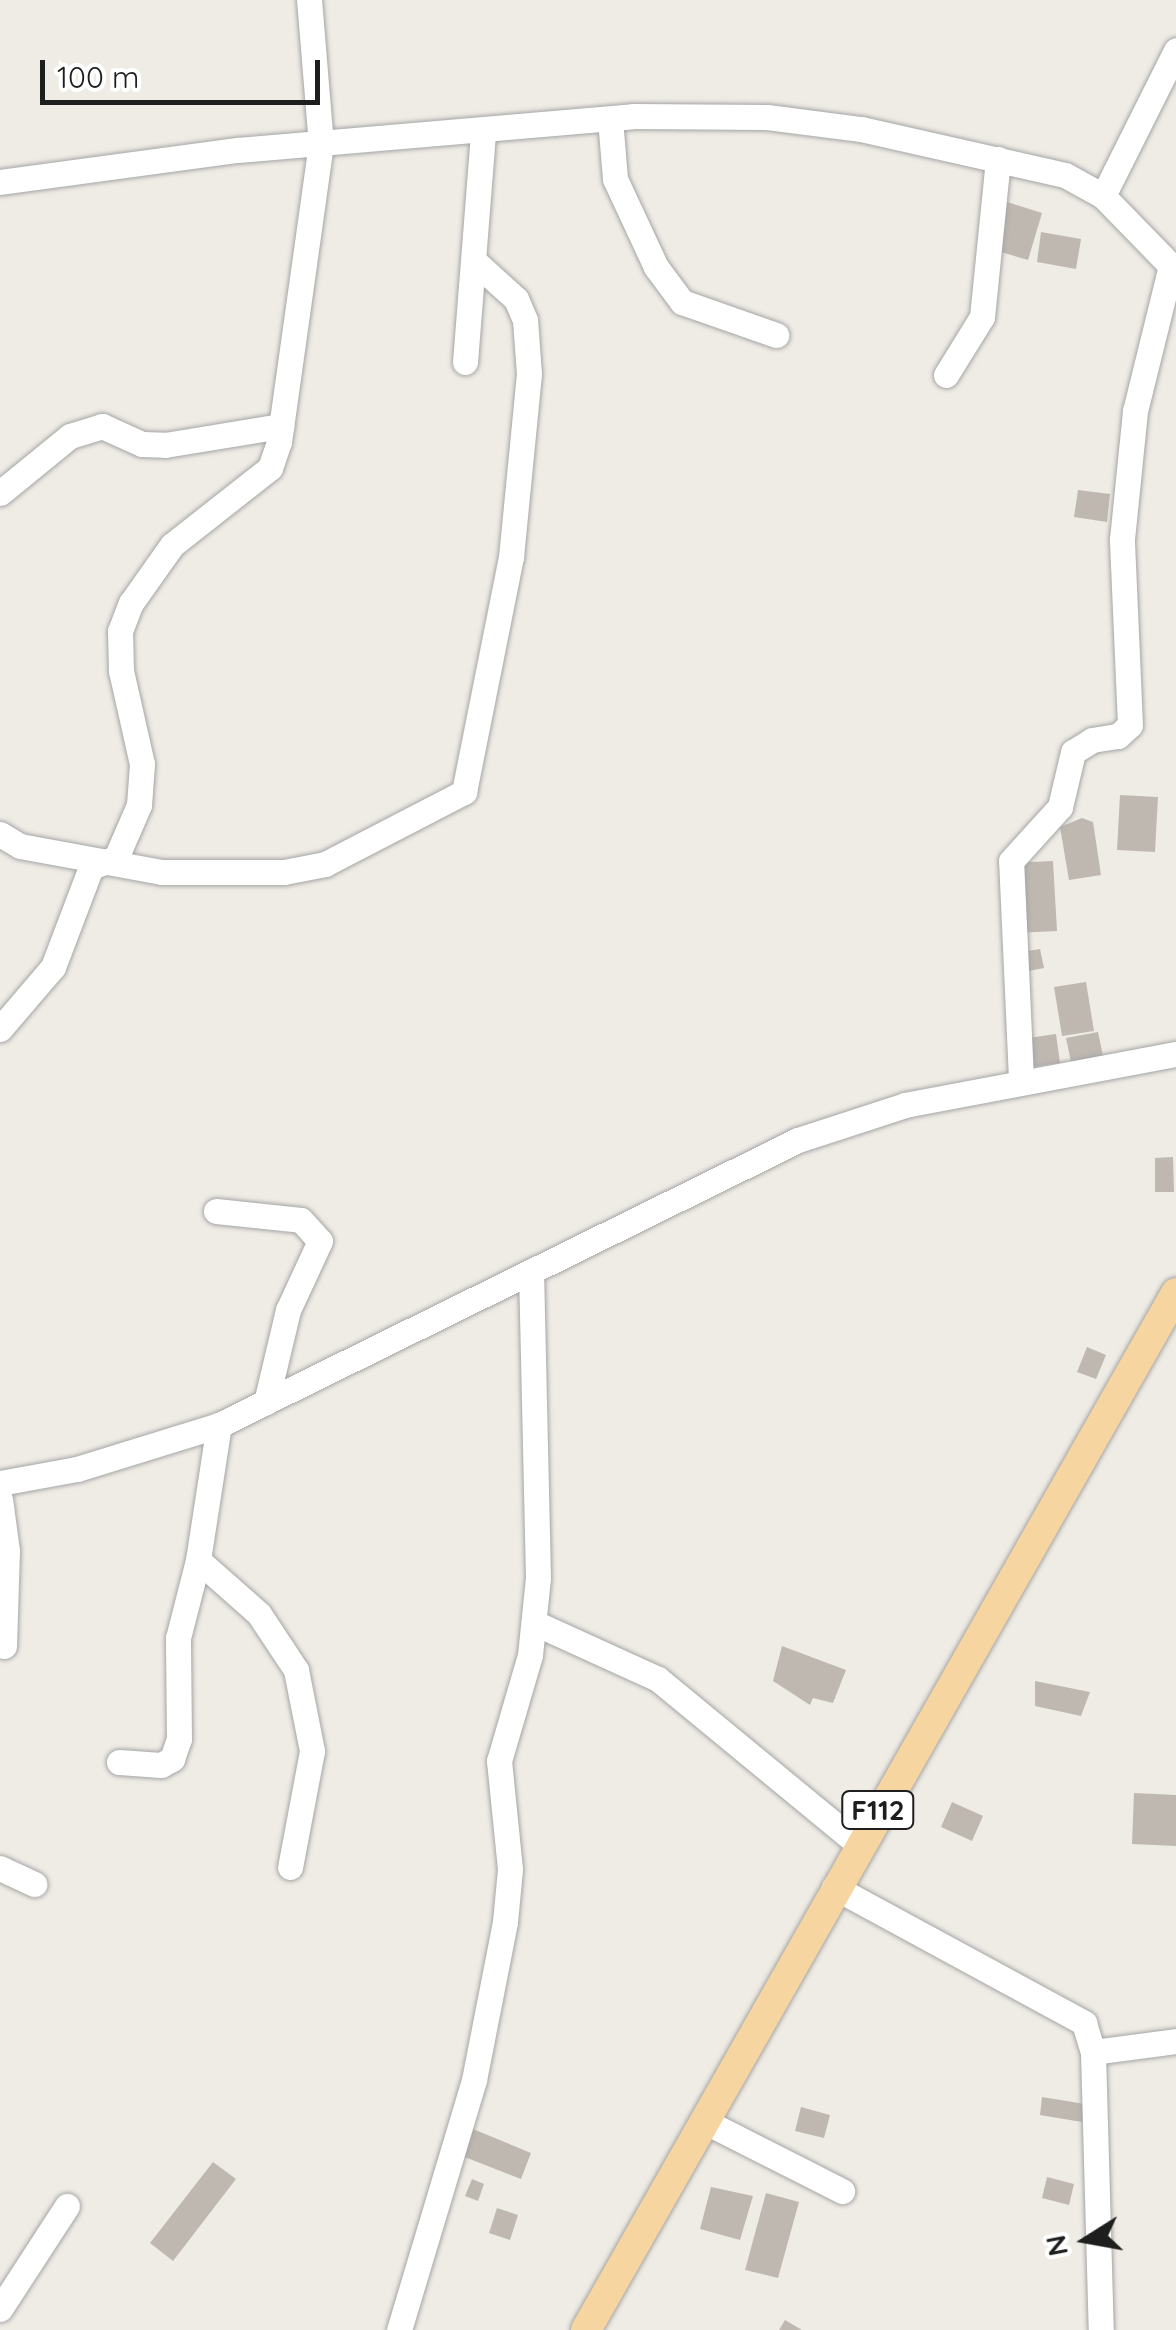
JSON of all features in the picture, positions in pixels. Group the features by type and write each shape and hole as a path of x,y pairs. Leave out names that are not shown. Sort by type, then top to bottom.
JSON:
{"main road":[{"name":"F112","path":"586,2330 858,1844 1176,1293"}],"street":[{"path":"0,1029 52,967 86,878 124,846 142,783 121,671 126,617 172,545 270,468 281,426 321,145 308,0"},
{"path":"1104,196 1176,50"},
{"path":"0,182 156,157 610,119 767,117 998,159 1066,175 1104,196 1174,268 1135,411 1122,538 1130,724 1118,736 1092,740 1072,752 1060,807 1011,862 1021,1079"},
{"path":"610,119 615,179 674,290 697,308 776,334"},
{"path":"465,362 484,131"},
{"path":"946,375 982,317 998,159"},
{"path":"0,834 20,846 162,872 284,872 325,864 464,792 511,557 530,374 516,299 475,262"},
{"path":"0,493 70,436 102,426 142,444 165,445 281,426"},
{"path":"0,1483 77,1469 219,1425 532,1275 798,1140 905,1105 1021,1079 1176,1054"},
{"path":"216,1211 300,1220 320,1241 288,1310 266,1402"},
{"path":"399,2330 495,1991 510,1869 499,1760 535,1623 532,1275"},
{"path":"118,1762 161,1765 172,1759 180,1712 178,1638 198,1560 219,1425"},
{"path":"0,1500 7,1551 4,1646"},
{"path":"198,1560 259,1614 296,1670 312,1751 290,1868"},
{"path":"535,1623 658,1679 858,1844"},
{"path":"0,1868 34,1884"},
{"path":"834,1888 1084,2023 1093,2052 1101,2330"},
{"path":"1093,2052 1176,2041"},
{"path":"704,2121 842,2191"},
{"path":"0,2309 66,2206"}],"building":[{"path":"1001,200 1042,213 1028,260 987,248"},
{"path":"1041,232 1081,239 1076,269 1037,262"},
{"path":"1078,490 1110,494 1107,522 1074,517"},
{"path":"1120,795 1158,797 1155,852 1117,850"},
{"path":"1082,818 1093,822 1101,875 1069,880 1060,827"},
{"path":"1053,861 1057,931 1015,933 1012,863"},
{"path":"1040,949 1044,968 1024,972 1021,952"},
{"path":"1086,982 1094,1031 1062,1036 1054,987"},
{"path":"1098,1032 1103,1056 1071,1062 1066,1038"},
{"path":"1056,1034 1060,1063 1025,1068 1021,1039"},
{"path":"1173,1157 1174,1192 1155,1192 1155,1158"},
{"path":"1087,1347 1106,1355 1096,1379 1077,1372"},
{"path":"782,1646 846,1670 833,1703 813,1698 810,1705 773,1681"},
{"path":"1035,1681 1090,1692 1081,1716 1035,1706"},
{"path":"1134,1793 1176,1795 1176,1846 1132,1844"},
{"path":"952,1802 983,1816 972,1841 941,1827"},
{"path":"1042,2097 1085,2104 1082,2122 1040,2115"},
{"path":"801,2107 830,2115 824,2138 795,2131"},
{"path":"473,2129 531,2153 521,2179 462,2156"},
{"path":"213,2162 236,2179 173,2261 150,2243"},
{"path":"1047,2177 1074,2184 1069,2205 1042,2198"},
{"path":"472,2179 484,2184 478,2201 465,2196"},
{"path":"711,2187 753,2196 740,2240 700,2229"},
{"path":"766,2193 799,2202 778,2278 745,2270"},
{"path":"497,2208 518,2215 510,2240 489,2233"},
{"path":"785,2320 802,2330 779,2330"}]}
